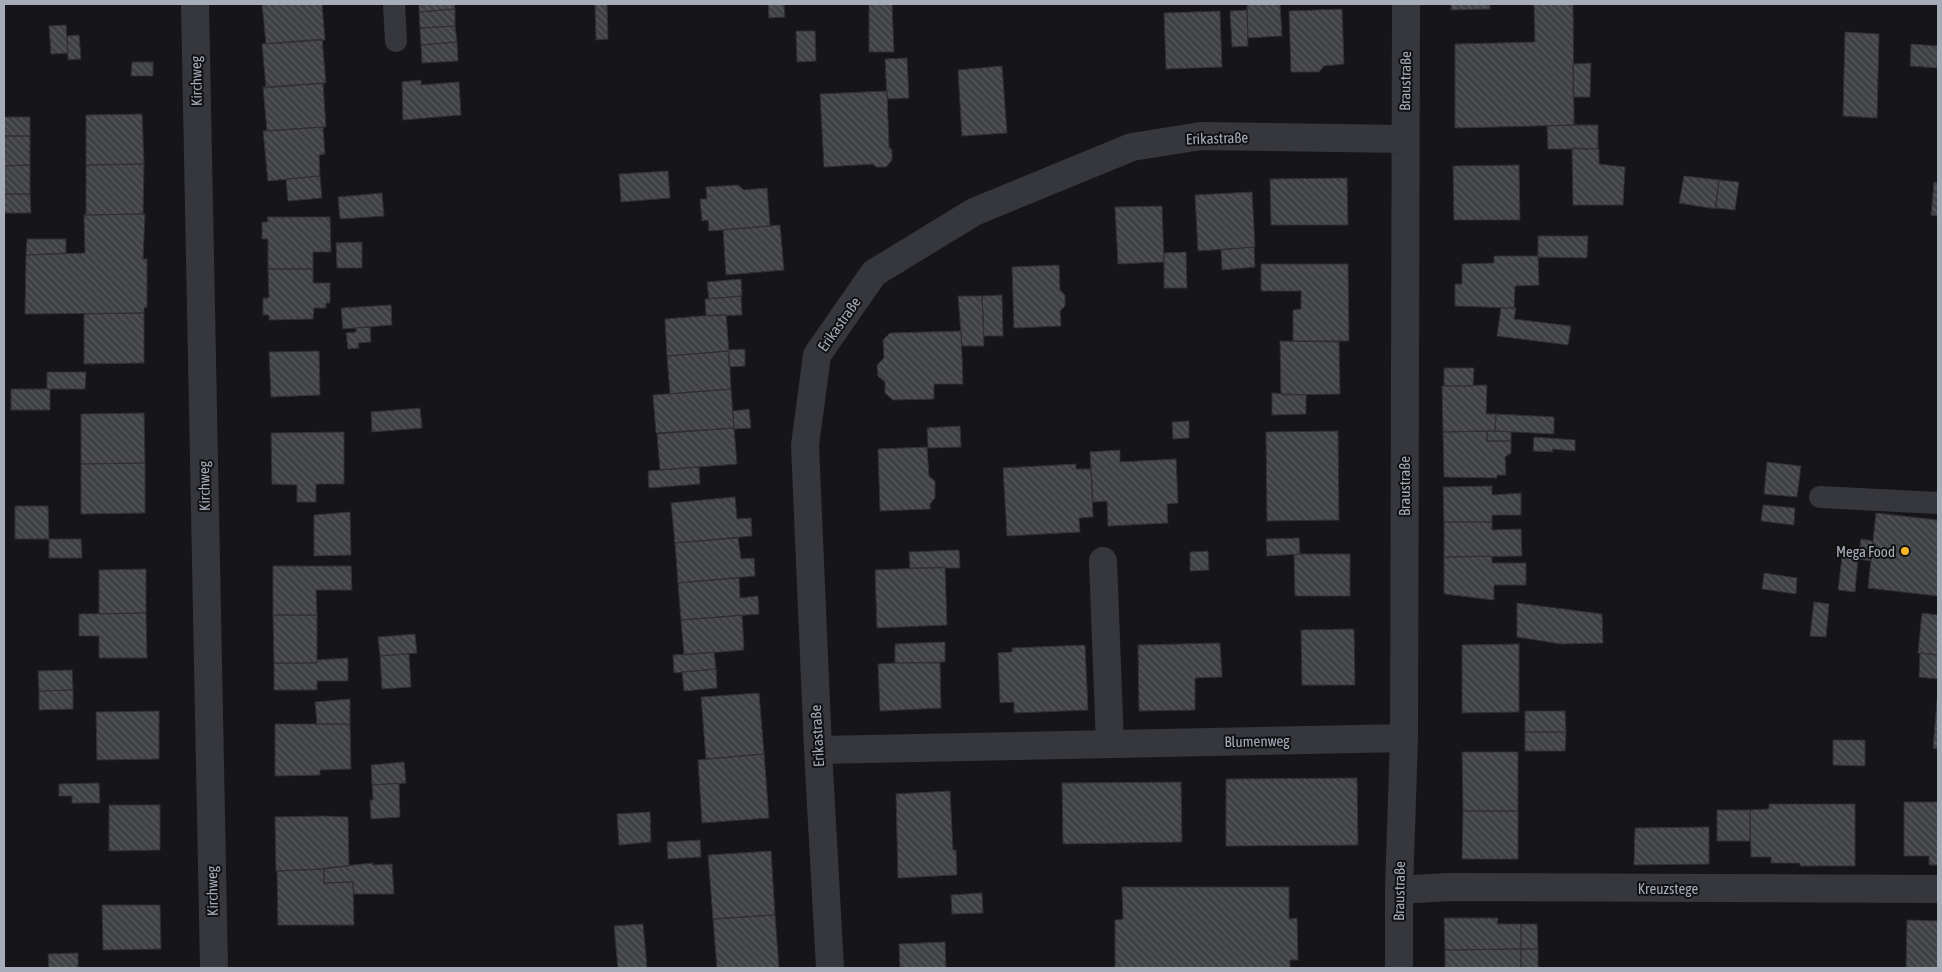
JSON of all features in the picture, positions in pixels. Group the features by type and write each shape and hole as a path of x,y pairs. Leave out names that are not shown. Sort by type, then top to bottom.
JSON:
{"street":[{"name":"Kirchweg","path":"195,4 214,968"},
{"name":"Braustraße","path":"1399,968 1398,890 1404,738 1404,138 1406,4"},
{"name":"Erikastraße","path":"830,968 818,750 805,445 818,355 874,274 974,212 1132,147 1201,136 1404,138"},
{"path":"1103,562 1110,744"},
{"name":"Blumenweg","path":"818,750 1404,738"},
{"name":"Kreuzstege","path":"1398,890 1448,887 1938,889"}],"lane":[{"path":"394,4 396,41"},
{"path":"1820,496 1938,503"}],"building":[{"path":"262,4 322,4 325,40 266,44"},
{"path":"419,4 454,4 455,9 419,12"},
{"path":"595,4 607,4 608,39 596,40"},
{"path":"768,4 784,4 785,17 769,18"},
{"path":"869,4 892,4 894,52 869,52"},
{"path":"1247,4 1280,4 1282,36 1248,38"},
{"path":"1451,4 1490,4 1490,9 1451,10"},
{"path":"1534,4 1573,4 1574,125 1455,128 1455,44 1535,42"},
{"path":"455,9 455,26 420,28 419,12"},
{"path":"1342,9 1344,64 1324,66 1319,72 1291,72 1289,11"},
{"path":"1247,10 1248,46 1232,47 1230,11"},
{"path":"1220,11 1222,67 1166,69 1164,13"},
{"path":"66,25 68,53 51,54 49,26"},
{"path":"455,26 457,42 421,45 420,28"},
{"path":"796,31 815,31 816,61 797,62"},
{"path":"1845,32 1879,34 1877,118 1843,116"},
{"path":"79,35 81,59 68,60 67,36"},
{"path":"322,39 326,83 266,88 262,44"},
{"path":"457,42 458,61 422,63 421,45"},
{"path":"1911,44 1938,46 1938,68 1910,66"},
{"path":"907,58 909,98 887,99 885,59"},
{"path":"132,62 153,62 153,76 131,76"},
{"path":"1591,63 1590,97 1573,97 1573,64"},
{"path":"1002,66 1007,133 962,136 958,70"},
{"path":"421,80 421,85 459,82 461,115 403,120 402,82"},
{"path":"323,83 326,127 267,131 263,87"},
{"path":"887,91 889,147 892,150 892,160 886,167 876,167 873,164 824,167 820,94"},
{"path":"142,114 144,164 86,165 86,115"},
{"path":"4,117 30,117 30,136 4,136"},
{"path":"1598,125 1598,149 1548,149 1547,126"},
{"path":"323,127 325,154 319,155 320,176 268,181 263,131"},
{"path":"4,136 30,136 30,165 4,166"},
{"path":"1572,148 1599,149 1599,164 1625,167 1623,205 1573,205"},
{"path":"144,164 143,214 86,215 86,165"},
{"path":"30,165 30,194 4,194 4,166"},
{"path":"1519,165 1520,220 1454,220 1453,166"},
{"path":"668,171 670,198 621,202 619,174"},
{"path":"320,176 322,198 288,201 286,179"},
{"path":"1684,176 1719,180 1716,209 1679,203"},
{"path":"1347,178 1348,225 1271,225 1270,179"},
{"path":"1719,180 1739,182 1735,210 1715,208"},
{"path":"1934,182 1938,183 1938,216 1931,215"},
{"path":"738,185 744,190 767,188 770,226 709,231 708,220 702,221 700,199 707,199 706,187"},
{"path":"1252,192 1255,247 1198,251 1195,195"},
{"path":"382,193 384,216 340,219 338,197"},
{"path":"4,194 30,194 31,213 4,213"},
{"path":"1162,206 1164,262 1118,264 1115,207"},
{"path":"145,214 143,259 147,259 147,307 144,308 144,313 25,314 26,255 85,253 84,215"},
{"path":"267,217 330,217 331,252 313,252 313,269 268,269 268,239 262,239 262,222 268,222"},
{"path":"780,225 784,270 726,275 723,230"},
{"path":"1538,236 1588,236 1587,258 1538,257"},
{"path":"27,239 66,239 66,253 26,255"},
{"path":"362,242 362,268 337,268 336,243"},
{"path":"1254,247 1255,267 1222,270 1221,250"},
{"path":"1186,252 1187,288 1164,288 1164,253"},
{"path":"1494,256 1538,256 1539,285 1515,286 1514,308 1455,306 1455,284 1462,284 1462,264 1494,263"},
{"path":"1261,264 1348,264 1349,341 1293,341 1293,310 1301,309 1301,291 1261,291"},
{"path":"1059,265 1060,290 1065,295 1065,306 1060,311 1061,326 1014,328 1012,267"},
{"path":"268,269 313,269 313,283 330,283 330,303 326,303 326,308 314,308 313,319 269,320 269,315 263,315 263,298 269,298"},
{"path":"741,279 742,296 709,299 707,282"},
{"path":"1002,295 1003,336 984,336 982,296"},
{"path":"741,296 742,315 706,316 705,299"},
{"path":"958,296 982,296 984,346 962,346"},
{"path":"391,305 392,325 343,329 341,308"},
{"path":"1501,308 1516,308 1514,319 1571,326 1568,345 1497,336"},
{"path":"144,313 144,363 84,364 84,314"},
{"path":"726,314 729,351 667,356 665,319"},
{"path":"370,327 371,342 358,343 359,348 348,349 346,333 356,332 356,328"},
{"path":"961,331 963,384 934,384 934,399 893,400 885,393 885,382 878,376 877,365 884,358 883,340 890,333"},
{"path":"1280,341 1339,342 1340,394 1281,395"},
{"path":"745,349 745,366 729,367 728,350"},
{"path":"319,351 320,395 271,397 269,352"},
{"path":"729,351 731,389 670,394 667,356"},
{"path":"1444,368 1474,368 1473,386 1444,386"},
{"path":"47,372 86,372 85,389 47,389"},
{"path":"1487,385 1486,414 1496,414 1495,431 1443,432 1442,386"},
{"path":"11,389 50,389 50,410 11,410"},
{"path":"731,389 734,428 656,433 653,395"},
{"path":"1272,393 1306,395 1306,414 1272,415"},
{"path":"420,408 422,428 372,432 371,412"},
{"path":"749,409 751,428 734,429 733,411"},
{"path":"144,413 145,463 81,464 81,414"},
{"path":"1496,414 1554,417 1554,434 1495,431"},
{"path":"1189,421 1189,438 1173,439 1172,422"},
{"path":"960,426 961,447 928,448 927,428"},
{"path":"734,428 737,464 660,470 657,434"},
{"path":"1338,431 1339,520 1267,521 1266,432"},
{"path":"1487,431 1487,441 1511,441 1511,453 1505,457 1506,475 1497,475 1497,478 1444,477 1443,432"},
{"path":"1487,431 1511,432 1511,441 1487,441"},
{"path":"344,432 344,484 316,484 316,502 297,502 297,485 272,484 271,433"},
{"path":"1534,437 1575,440 1575,451 1552,449 1553,452 1533,451"},
{"path":"927,447 929,476 935,481 935,498 930,504 930,509 880,511 878,449"},
{"path":"1120,450 1120,462 1176,459 1178,503 1167,504 1168,523 1108,526 1107,501 1093,502 1090,452"},
{"path":"1767,462 1801,466 1797,497 1764,494"},
{"path":"145,463 145,513 81,514 81,464"},
{"path":"1076,464 1076,469 1091,469 1093,517 1079,518 1080,532 1007,536 1003,468"},
{"path":"699,467 700,484 649,488 648,471"},
{"path":"1492,486 1492,495 1521,493 1521,515 1492,515 1492,522 1444,522 1443,487"},
{"path":"735,497 737,519 751,518 752,536 675,543 671,503"},
{"path":"1763,505 1795,508 1794,525 1761,521"},
{"path":"15,506 48,506 49,539 15,539"},
{"path":"350,512 351,555 314,556 314,515"},
{"name":"Mega Food","path":"1876,513 1938,520 1938,596 1868,588"},
{"path":"1444,522 1492,522 1492,530 1521,529 1522,556 1444,557"},
{"path":"738,538 741,559 754,558 755,576 678,583 675,543"},
{"path":"1299,538 1300,554 1267,556 1266,539"},
{"path":"49,539 81,539 82,558 49,558"},
{"path":"1861,539 1873,541 1871,561 1858,559"},
{"path":"959,550 960,568 910,568 909,552"},
{"path":"1208,551 1209,570 1190,571 1190,552"},
{"path":"1350,554 1350,596 1295,596 1294,555"},
{"path":"1492,556 1492,563 1526,563 1526,585 1494,585 1494,600 1444,594 1444,557"},
{"path":"1842,557 1858,559 1855,592 1838,590"},
{"path":"273,566 351,566 352,590 316,590 317,615 273,615"},
{"path":"945,567 947,625 877,628 875,570"},
{"path":"146,569 146,613 99,614 99,570"},
{"path":"1764,573 1797,578 1796,594 1762,589"},
{"path":"739,578 740,598 758,596 759,614 681,620 678,583"},
{"path":"1814,602 1829,604 1826,637 1810,636"},
{"path":"1517,603 1602,614 1603,643 1561,644 1517,637"},
{"path":"146,613 147,658 99,658 99,636 79,636 79,614"},
{"path":"1922,613 1938,615 1938,655 1918,653"},
{"path":"273,615 317,615 317,663 274,663"},
{"path":"742,615 744,650 684,655 681,620"},
{"path":"1354,629 1355,685 1302,685 1301,630"},
{"path":"415,634 417,653 380,656 378,637"},
{"path":"945,642 945,662 895,663 895,644"},
{"path":"1220,643 1222,677 1195,678 1195,710 1139,711 1138,645"},
{"path":"1519,644 1519,712 1462,713 1462,645"},
{"path":"1085,645 1088,710 1014,713 1014,702 1000,703 998,653 1012,652 1012,648"},
{"path":"714,652 716,669 674,673 673,655"},
{"path":"1920,653 1938,655 1938,679 1919,677"},
{"path":"409,654 411,687 382,689 380,656"},
{"path":"348,658 348,681 317,681 317,690 274,690 274,663 317,663 317,660"},
{"path":"940,663 941,708 880,711 878,664"},
{"path":"716,669 717,688 684,691 682,672"},
{"path":"72,670 73,690 39,691 38,671"},
{"path":"73,690 73,709 39,710 39,691"},
{"path":"1938,690 1938,740 1937,749 1933,748"},
{"path":"759,693 764,754 706,759 701,697"},
{"path":"350,699 350,724 317,724 315,702"},
{"path":"159,711 159,759 97,760 96,712"},
{"path":"1525,711 1565,711 1566,732 1525,732"},
{"path":"275,724 350,724 351,769 320,770 320,775 275,776"},
{"path":"1525,732 1566,732 1565,751 1525,751"},
{"path":"1833,740 1865,740 1865,766 1833,765"},
{"path":"1462,752 1518,752 1518,811 1463,811"},
{"path":"764,754 769,818 702,823 698,760"},
{"path":"404,762 406,783 372,785 371,765"},
{"path":"1357,778 1358,845 1226,846 1226,779"},
{"path":"1181,782 1182,842 1063,844 1062,783"},
{"path":"99,783 100,803 72,803 72,796 59,796 59,784"},
{"path":"399,783 400,817 371,819 370,800 373,800 372,785"},
{"path":"950,791 953,850 956,850 957,875 898,878 896,794"},
{"path":"1904,802 1938,802 1938,865 1929,865 1929,856 1904,856"},
{"path":"1769,804 1855,804 1855,866 1800,866 1800,863 1771,863 1771,857 1751,857 1750,810 1769,809"},
{"path":"109,805 160,805 160,850 109,851"},
{"path":"1717,810 1750,810 1750,841 1717,841"},
{"path":"1463,811 1518,811 1518,859 1462,859"},
{"path":"650,812 651,842 619,845 617,814"},
{"path":"275,817 348,817 349,866 276,871"},
{"path":"1709,827 1709,864 1634,865 1635,828"},
{"path":"700,840 701,857 668,859 667,842"},
{"path":"771,851 775,915 713,919 708,855"},
{"path":"373,863 373,865 392,864 394,894 354,894 353,882 324,883 324,868"},
{"path":"324,869 324,883 353,882 354,925 278,925 277,871"},
{"path":"1122,887 1289,887 1289,919 1297,918 1298,960 1290,960 1290,968 1115,968 1115,920 1123,919"},
{"path":"982,893 983,913 952,914 951,895"},
{"path":"102,905 160,905 161,949 103,950"},
{"path":"775,915 779,968 717,968 713,919"},
{"path":"1444,918 1498,918 1497,924 1521,924 1521,949 1445,950"},
{"path":"1907,920 1938,921 1938,968 1906,968"},
{"path":"643,924 647,968 618,968 614,926"},
{"path":"1521,924 1537,924 1538,949 1521,949"},
{"path":"945,942 946,968 900,968 899,944"},
{"path":"1521,949 1521,968 1445,968 1445,950"},
{"path":"1521,949 1538,949 1538,968 1521,968"},
{"path":"78,953 78,968 49,968 48,954"}],"place":[{"name":"Mega Food","path":"1905,551"}]}
